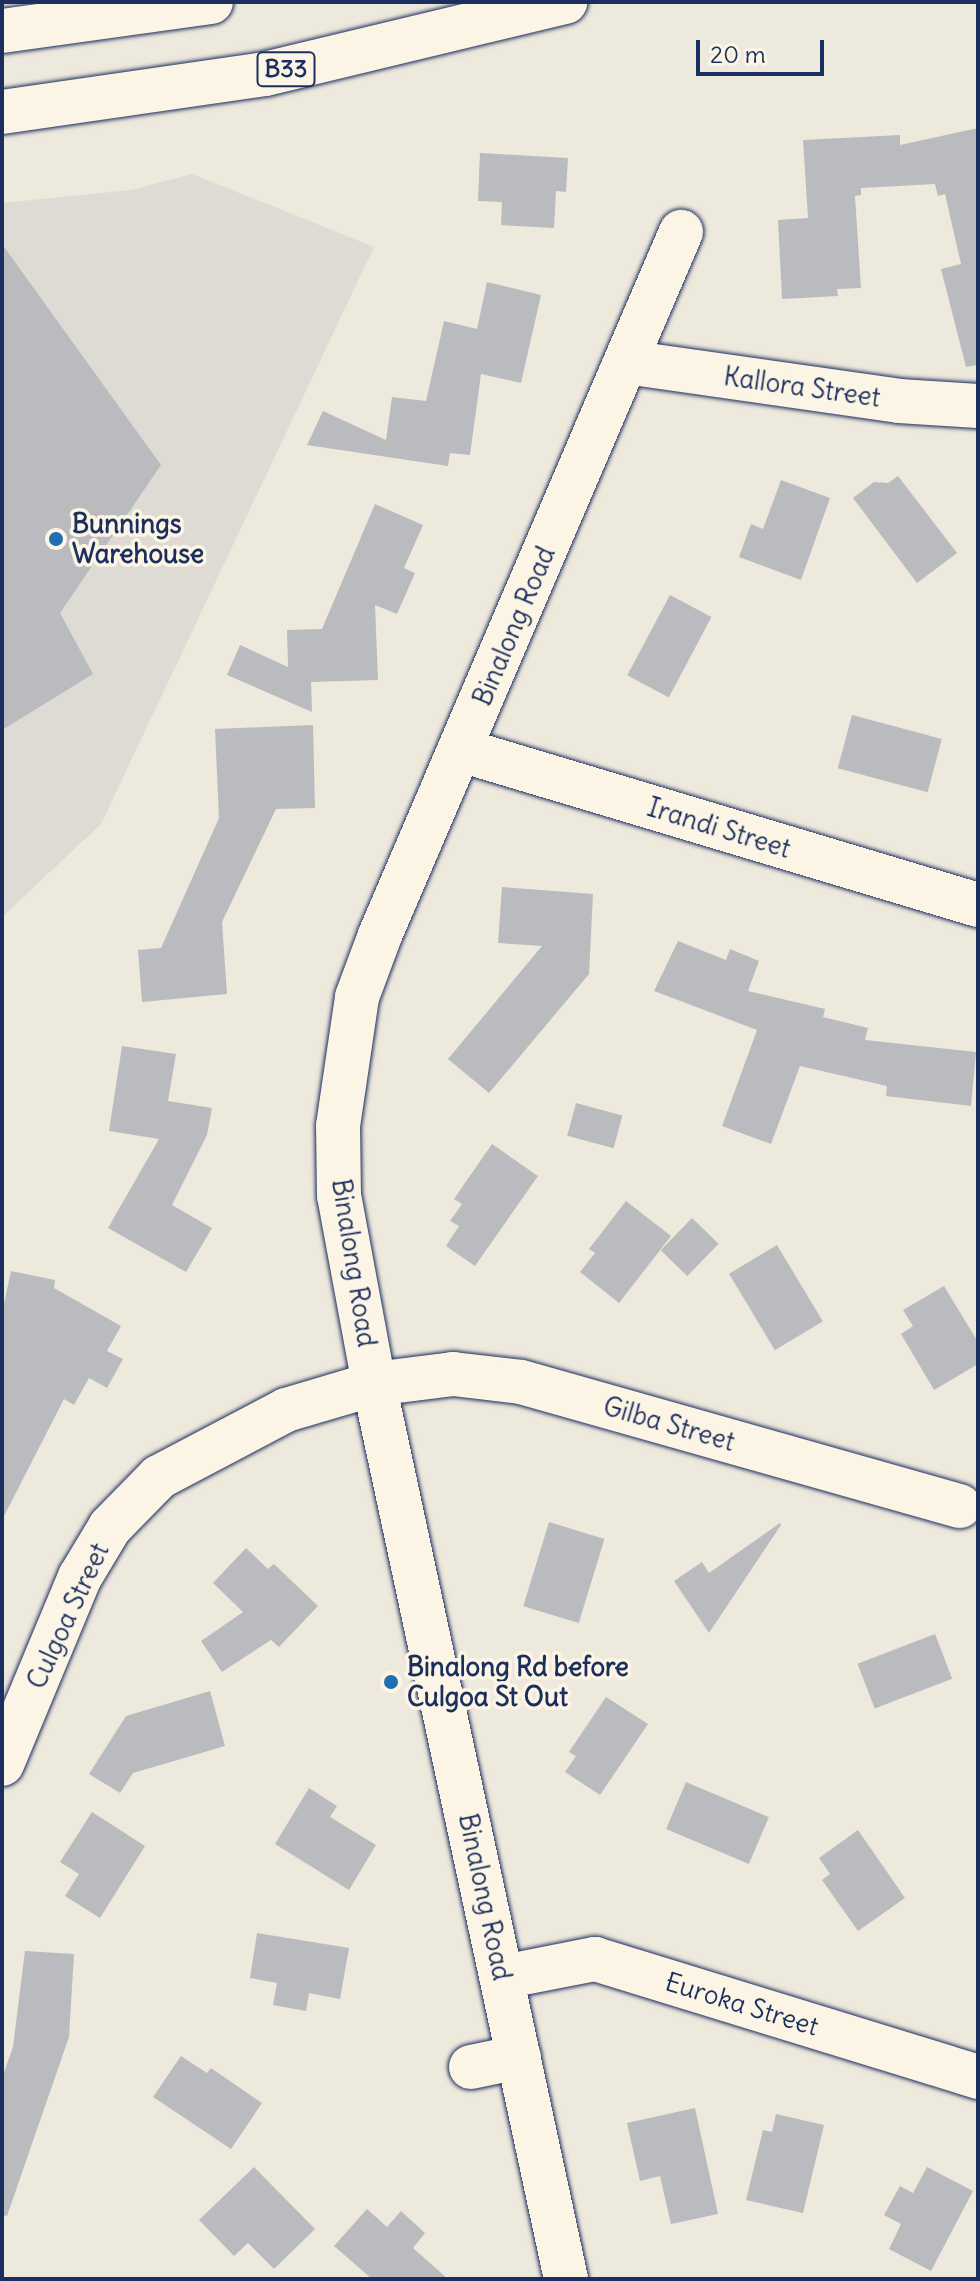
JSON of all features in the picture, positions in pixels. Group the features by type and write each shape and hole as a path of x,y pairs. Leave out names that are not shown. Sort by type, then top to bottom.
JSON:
{"street":[{"path":"2,31 211,2"},
{"name":"B33","path":"2,112 265,74 565,2"},
{"name":"Binalong Road","path":"566,2279 374,1384 339,1196 338,1126 345,1061 357,997 380,935 681,232"},
{"name":"Kallora Street","path":"626,362 899,401 978,406"},
{"name":"Irandi Street","path":"461,750 978,905"},
{"name":"Gilba Street","path":"374,1384 453,1374 521,1382 960,1506"},
{"name":"Culgoa Street","path":"2,1764 80,1577 110,1527 150,1487 286,1410 374,1384"},
{"name":"Euroka Street","path":"503,1977 595,1959 978,2077"},
{"path":"471,2067 519,2057"}],"shaded area":[{"path":"192,174 374,247 101,824 2,917 2,203 131,190"}],"building":[{"path":"978,128 978,365 966,367 941,269 961,264 945,194 938,196 935,184 861,188 861,195 855,196 861,288 837,289 838,296 782,299 778,220 808,218 803,140 900,135 900,145"},
{"path":"480,153 568,158 566,192 556,191 554,228 501,225 502,202 478,201"},
{"name":"Bunnings Warehouse","path":"2,244 161,465 60,613 93,674 2,730"},
{"path":"487,282 541,295 521,383 481,374 470,455 450,453 448,466 307,445 323,411 386,440 392,397 426,401 444,321 477,329"},
{"path":"898,476 957,553 917,583 853,498 874,482 888,483"},
{"path":"781,480 830,498 801,580 739,557 751,524 763,529"},
{"path":"375,504 423,525 404,568 415,573 397,614 375,605 378,680 311,682 312,712 227,675 240,645 288,667 287,630 322,629"},
{"path":"670,595 711,617 669,697 627,675"},
{"path":"852,715 942,739 928,792 838,768"},
{"path":"313,725 315,808 276,809 222,922 227,994 142,1002 138,950 161,948 219,818 215,729"},
{"path":"502,887 593,894 589,974 489,1093 448,1059 542,946 498,943"},
{"path":"678,941 726,960 730,949 759,961 748,991 825,1009 823,1017 868,1028 865,1040 976,1052 971,1106 886,1096 887,1086 800,1066 771,1144 722,1126 757,1030 654,991"},
{"path":"122,1046 176,1054 168,1101 212,1108 207,1135 172,1205 212,1228 186,1272 108,1228 159,1139 109,1131"},
{"path":"576,1103 622,1115 614,1148 567,1136"},
{"path":"492,1144 538,1176 475,1266 446,1246 459,1226 450,1221 462,1204 454,1199"},
{"path":"626,1201 671,1236 619,1303 580,1272 595,1253 589,1249"},
{"path":"692,1218 719,1244 687,1276 661,1250"},
{"path":"777,1245 823,1321 775,1350 729,1274"},
{"path":"11,1271 55,1280 54,1288 121,1326 107,1351 123,1359 107,1388 89,1378 74,1405 64,1399 2,1520 2,1313"},
{"path":"944,1286 978,1342 978,1364 934,1390 901,1334 913,1326 903,1310"},
{"path":"549,1522 604,1539 579,1623 523,1606"},
{"path":"780,1523 709,1633 674,1581 702,1562 709,1573"},
{"path":"246,1548 268,1569 274,1564 318,1606 279,1647 271,1640 222,1672 201,1641 243,1612 213,1583"},
{"path":"935,1634 952,1679 875,1709 858,1664"},
{"path":"210,1691 225,1746 133,1773 120,1793 89,1774 126,1716"},
{"path":"606,1697 648,1724 600,1795 565,1772 576,1756 569,1752"},
{"path":"686,1782 769,1817 749,1864 666,1829"},
{"path":"309,1788 337,1806 330,1817 376,1845 349,1890 275,1844"},
{"path":"92,1812 145,1846 100,1918 65,1896 79,1874 60,1862"},
{"path":"858,1830 905,1898 858,1931 822,1880 830,1874 819,1858"},
{"path":"257,1933 349,1948 340,1999 309,1993 306,2011 273,2005 277,1983 250,1978"},
{"path":"25,1951 74,1954 69,2037 7,2216 2,2215 2,2078 13,2047"},
{"path":"181,2056 207,2073 211,2068 262,2103 231,2149 153,2097"},
{"path":"695,2108 718,2214 671,2224 660,2176 640,2181 627,2123"},
{"path":"776,2114 824,2125 803,2213 746,2200 763,2130 772,2132"},
{"path":"254,2167 315,2229 274,2269 248,2243 234,2256 199,2220"},
{"path":"927,2167 973,2191 931,2271 889,2249 901,2224 884,2215 900,2186 913,2193"},
{"path":"367,2209 387,2227 401,2211 425,2233 413,2248 448,2279 372,2279 334,2246"}],"place":[{"name":"Bunnings Warehouse","path":"56,539"},
{"name":"Binalong Rd before Culgoa St Out","path":"391,1682"}]}
